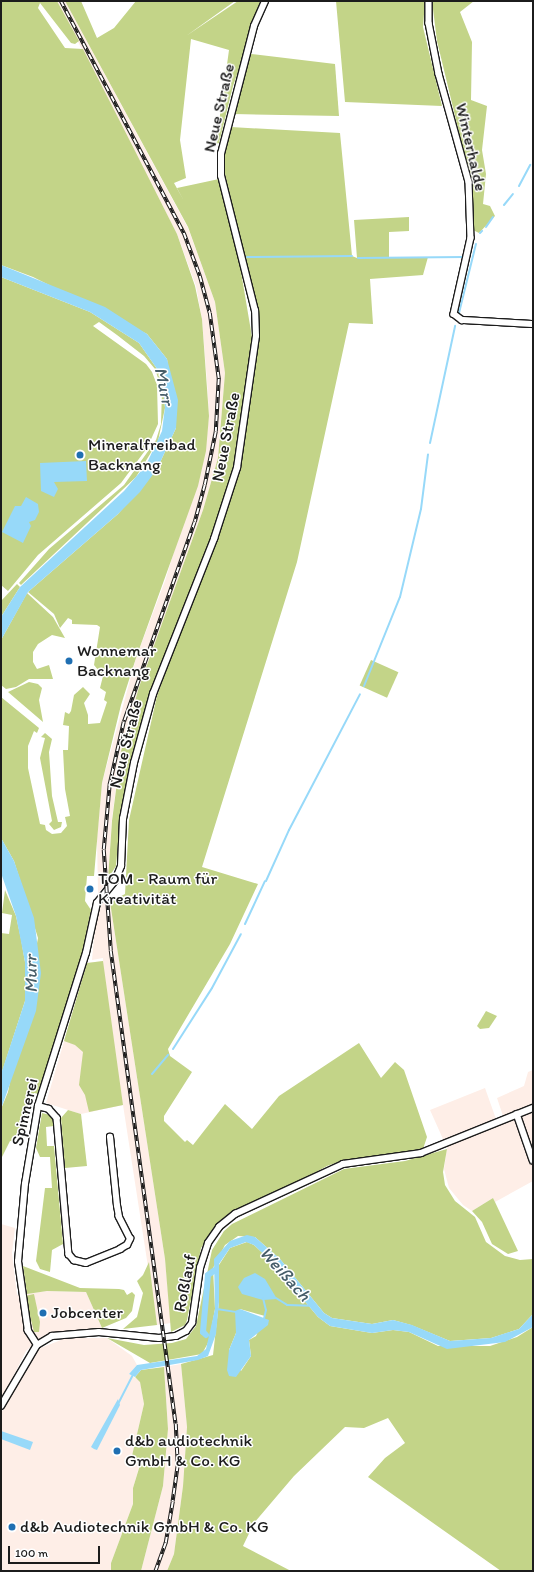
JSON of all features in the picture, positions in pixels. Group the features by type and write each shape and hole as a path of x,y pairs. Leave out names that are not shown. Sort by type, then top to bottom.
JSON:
{"street":[{"name":"Neue Straße","path":"106,892 115,881 121,866 123,819 134,763 153,694 214,540 237,468 256,336 255,311 221,176 221,154 246,55 265,1"},
{"name":"Winterhalde","path":"429,1 429,23 439,74 469,182 471,238 454,314 462,320 533,324"},
{"name":"Spinnerei","path":"37,1345 28,1331 18,1262 19,1235 38,1106 80,976 97,903 106,892"},
{"path":"38,1106 49,1109 57,1118 69,1254 74,1260 86,1262 120,1249 127,1245 130,1239 118,1211 110,1137"},
{"name":"Roßlauf","path":"37,1345 52,1336 98,1332 159,1338 181,1334 192,1323 204,1254 214,1235 227,1220 342,1164 408,1156 436,1149 533,1108"},
{"path":"517,1114 533,1160"},
{"path":"1,1406 37,1345"}],"shaded area":[{"path":"57,1 65,1 188,228 215,302 225,373 218,458 203,510 139,687 121,751 112,818 108,880 98,894 97,837 102,783 136,658 165,581 205,451 209,416 202,319 196,286 177,234"},
{"path":"110,902 165,1259 171,1323 157,1325 123,1105 81,1114 46,1103 87,963 103,961 103,958 92,960 96,915 102,903"},
{"path":"533,1070 533,1181 495,1202 493,1198 472,1211 463,1205 449,1188 444,1169 447,1148 430,1110 485,1088 496,1119 503,1116 497,1098 524,1086 528,1072"},
{"path":"1,1224 15,1228 12,1253 17,1295 47,1291 86,1292 102,1328 40,1338 26,1351 1,1401"},
{"path":"66,1338 107,1338 132,1356 137,1365 129,1374 140,1381 144,1404 131,1460 140,1464 133,1488 133,1504 111,1563 111,1571 1,1571 1,1413 38,1349"},
{"path":"181,1364 187,1427 183,1486 174,1554 167,1571 141,1571 163,1486 168,1429 164,1367"}],"green space":[{"path":"1,1 57,1 79,41 75,44 71,43 40,3 38,8 65,48 83,49 177,234 195,286 202,319 209,416 206,451 198,486 136,658 121,705 102,783 94,876 87,876 85,901 91,910 82,955 39,1094 34,1093 23,1143 10,1141 1,1159 1,1109 8,1092 38,938 14,861 1,838 1,697 39,728 37,733 34,731 28,746 28,768 40,824 45,825 46,830 52,834 61,833 67,826 65,817 70,816 65,789 63,750 68,750 69,726 63,725 65,712 69,714 74,695 83,687 90,694 84,703 88,715 88,724 100,723 107,702 104,700 106,692 100,688 103,676 94,665 100,627 97,625 72,624 72,620 68,618 60,628 54,614 28,592 118,514 157,469 176,428 167,359 147,334 33,277 1,265"},
{"path":"65,1 81,1 97,38 114,28 136,1 235,1 186,36 238,1 263,1 233,86 219,143 216,144 229,50 191,39 180,140 186,178 174,183 184,201 177,188 219,179 239,260 252,337 236,466 211,541 150,693 130,763 121,809 116,866 108,879 112,821 121,751 139,687 203,510 218,458 225,373 215,302 188,227"},
{"path":"336,1 425,1 423,27 442,106 345,102"},
{"path":"432,1 474,1 460,12 472,42 471,100 487,106 482,150 486,174 483,204 490,206 495,216 479,233 473,230 470,178 437,41"},
{"path":"251,54 335,64 339,116 234,114"},
{"path":"231,127 340,133 352,256 357,258 354,220 409,217 409,231 389,232 389,258 428,257 423,275 370,279 373,324 349,323 297,562 202,867 258,884 230,944 168,1049 170,1056 192,1072 164,1116 164,1121 185,1142 187,1140 193,1145 225,1104 252,1129 279,1096 359,1043 381,1078 395,1062 404,1070 427,1137 423,1149 341,1161 327,1166 283,1190 228,1215 216,1226 201,1248 187,1320 185,1325 171,1332 165,1259 110,902 125,894 129,820 157,696 240,468 259,335 257,309 225,174 225,151"},
{"name":"Mineralfreibad Backnang","path":"1,277 90,312 139,343 162,376 165,408 158,441 136,477 21,585 19,583 49,549 124,485 156,440 161,424 162,390 155,369 144,356 99,322 93,326 146,364 152,372 157,385 158,424 147,448 121,483 38,555 8,591 1,585"},
{"path":"17,584 20,587 1,617 1,601"},
{"path":"27,593 53,617 65,638 52,635 38,644 33,652 33,662 37,669 49,665 53,679 29,679 16,687 6,689 1,685 1,640"},
{"path":"371,660 398,672 387,698 360,686"},
{"path":"29,682 38,684 42,688 39,700 43,722 8,692"},
{"path":"45,733 52,739 49,752 52,796 58,822 62,822 61,827 54,830 49,824 52,821 40,758 45,738 41,737"},
{"path":"5,890 16,916 21,939 25,962 25,1001 1,1075 1,933 9,934 12,915 2,913"},
{"path":"103,961 123,1105 89,1112 85,1095 79,1085 83,1052 75,1045 64,1041 87,963"},
{"path":"486,1011 497,1016 489,1028 480,1029 477,1026"},
{"path":"68,1110 81,1114 87,1166 65,1168 61,1118"},
{"path":"42,1113 50,1115 53,1119 54,1126 46,1127 47,1146 54,1146 63,1244 52,1250 50,1272 40,1269 36,1261 45,1188 52,1188 50,1157 40,1157 36,1148"},
{"path":"447,1149 443,1172 445,1185 455,1201 475,1217 486,1242 505,1256 520,1260 533,1259 533,1314 519,1329 491,1338 450,1341 411,1325 393,1320 372,1324 332,1318 324,1313 280,1259 255,1237 238,1236 225,1245 213,1268 215,1309 209,1341 202,1354 150,1363 107,1338 144,1345 172,1343 186,1339 196,1326 212,1250 224,1231 232,1224 344,1169 405,1161"},
{"path":"493,1198 518,1251 508,1254 492,1244 482,1222 472,1211"},
{"path":"247,1242 254,1245 273,1263 318,1317 330,1326 372,1333 393,1330 409,1332 438,1346 490,1346 517,1337 533,1327 533,1571 501,1571 368,1477 385,1458 405,1443 388,1418 364,1428 345,1427 294,1476 254,1523 243,1546 291,1571 167,1571 174,1554 183,1486 187,1427 181,1364 213,1355 219,1302 217,1268 230,1248","holes":["240,1309 265,1316 256,1336 249,1340 251,1356 241,1371 229,1350 236,1333"]},
{"path":"149,1262 157,1325 123,1329 137,1317 143,1293 137,1281 143,1275"},
{"path":"23,1266 80,1288 119,1289 124,1290 127,1295 132,1292 135,1295 132,1311 126,1318 102,1328 86,1292 47,1291 27,1294"},
{"path":"34,1294 40,1322 39,1332 34,1332 25,1296"},
{"path":"164,1367 168,1429 163,1486 141,1571 111,1571 111,1563 133,1504 133,1488 140,1465 131,1460 144,1404 140,1382 135,1377 141,1370"}],"water":[{"name":"Murr","path":"1,265 105,307 147,334 167,359 178,400 176,428 157,469 140,492 118,514 28,592 1,640 1,617 20,587 124,491 146,465 162,431 165,407 162,376 139,343 90,312 1,277"},
{"path":"86,461 87,481 54,482 58,489 54,497 41,491 40,463"},
{"path":"26,497 38,504 39,512 35,520 29,522 31,526 23,543 2,532 15,506 21,506"},
{"name":"Murr","path":"1,838 14,861 34,918 41,973 36,1011 1,1109 1,1074 25,1001 25,962 16,916 1,873"},
{"path":"247,1235 255,1237 280,1259 324,1313 332,1318 372,1324 393,1320 412,1325 450,1341 491,1338 519,1329 533,1314 533,1327 505,1342 447,1349 409,1332 393,1330 372,1333 330,1326 318,1317 273,1263 254,1245 246,1242 230,1248 219,1264 219,1302 216,1334 208,1356 198,1360 141,1370 135,1377 129,1374 137,1365 197,1356 206,1349 215,1309 214,1259 230,1241"},
{"path":"255,1273 265,1279 277,1299 263,1300 242,1294 238,1287 244,1278"},
{"path":"240,1309 269,1320 268,1325 249,1340 251,1356 236,1377 229,1376 227,1370 229,1350 236,1333 235,1311"},
{"path":"118,1399 120,1405 97,1450 94,1449 91,1447"},
{"path":"1,1431 33,1442 30,1450 1,1439"}],"waterway":[{"path":"519,186 530,165"},
{"path":"504,205 513,194"},
{"path":"486,227 493,217"},
{"path":"459,313 476,244"},
{"path":"247,257 352,256"},
{"path":"358,258 464,257"},
{"path":"430,443 455,326"},
{"path":"364,686 400,597 421,509 428,454"},
{"path":"266,881 289,830 360,694"},
{"path":"245,924 265,881"},
{"path":"173,1049 212,988 241,934"},
{"path":"152,1074 168,1055"},
{"path":"206,1335 203,1332 208,1275 215,1270"},
{"path":"263,1298 266,1310 264,1319"},
{"path":"276,1298 287,1305 311,1306"},
{"path":"217,1309 237,1312"},
{"name":"Weißach","path":"118,1404 133,1374"}],"railway":[{"path":"61,1 184,233 200,276 210,313 219,379 216,432 205,485 195,522 124,722 110,784 104,850 111,951 176,1424 178,1465 173,1502 166,1543 156,1571"}],"place":[{"name":"Mineralfreibad Backnang","path":"80,455"},
{"name":"Wonnemar Backnang","path":"69,661"},
{"name":"TOM - Raum für Kreativität","path":"90,889"},
{"name":"Jobcenter","path":"43,1313"},
{"name":"d&b audiotechnik GmbH & Co. KG","path":"117,1451"},
{"name":"d&b Audiotechnik GmbH & Co. KG","path":"12,1527"}]}
